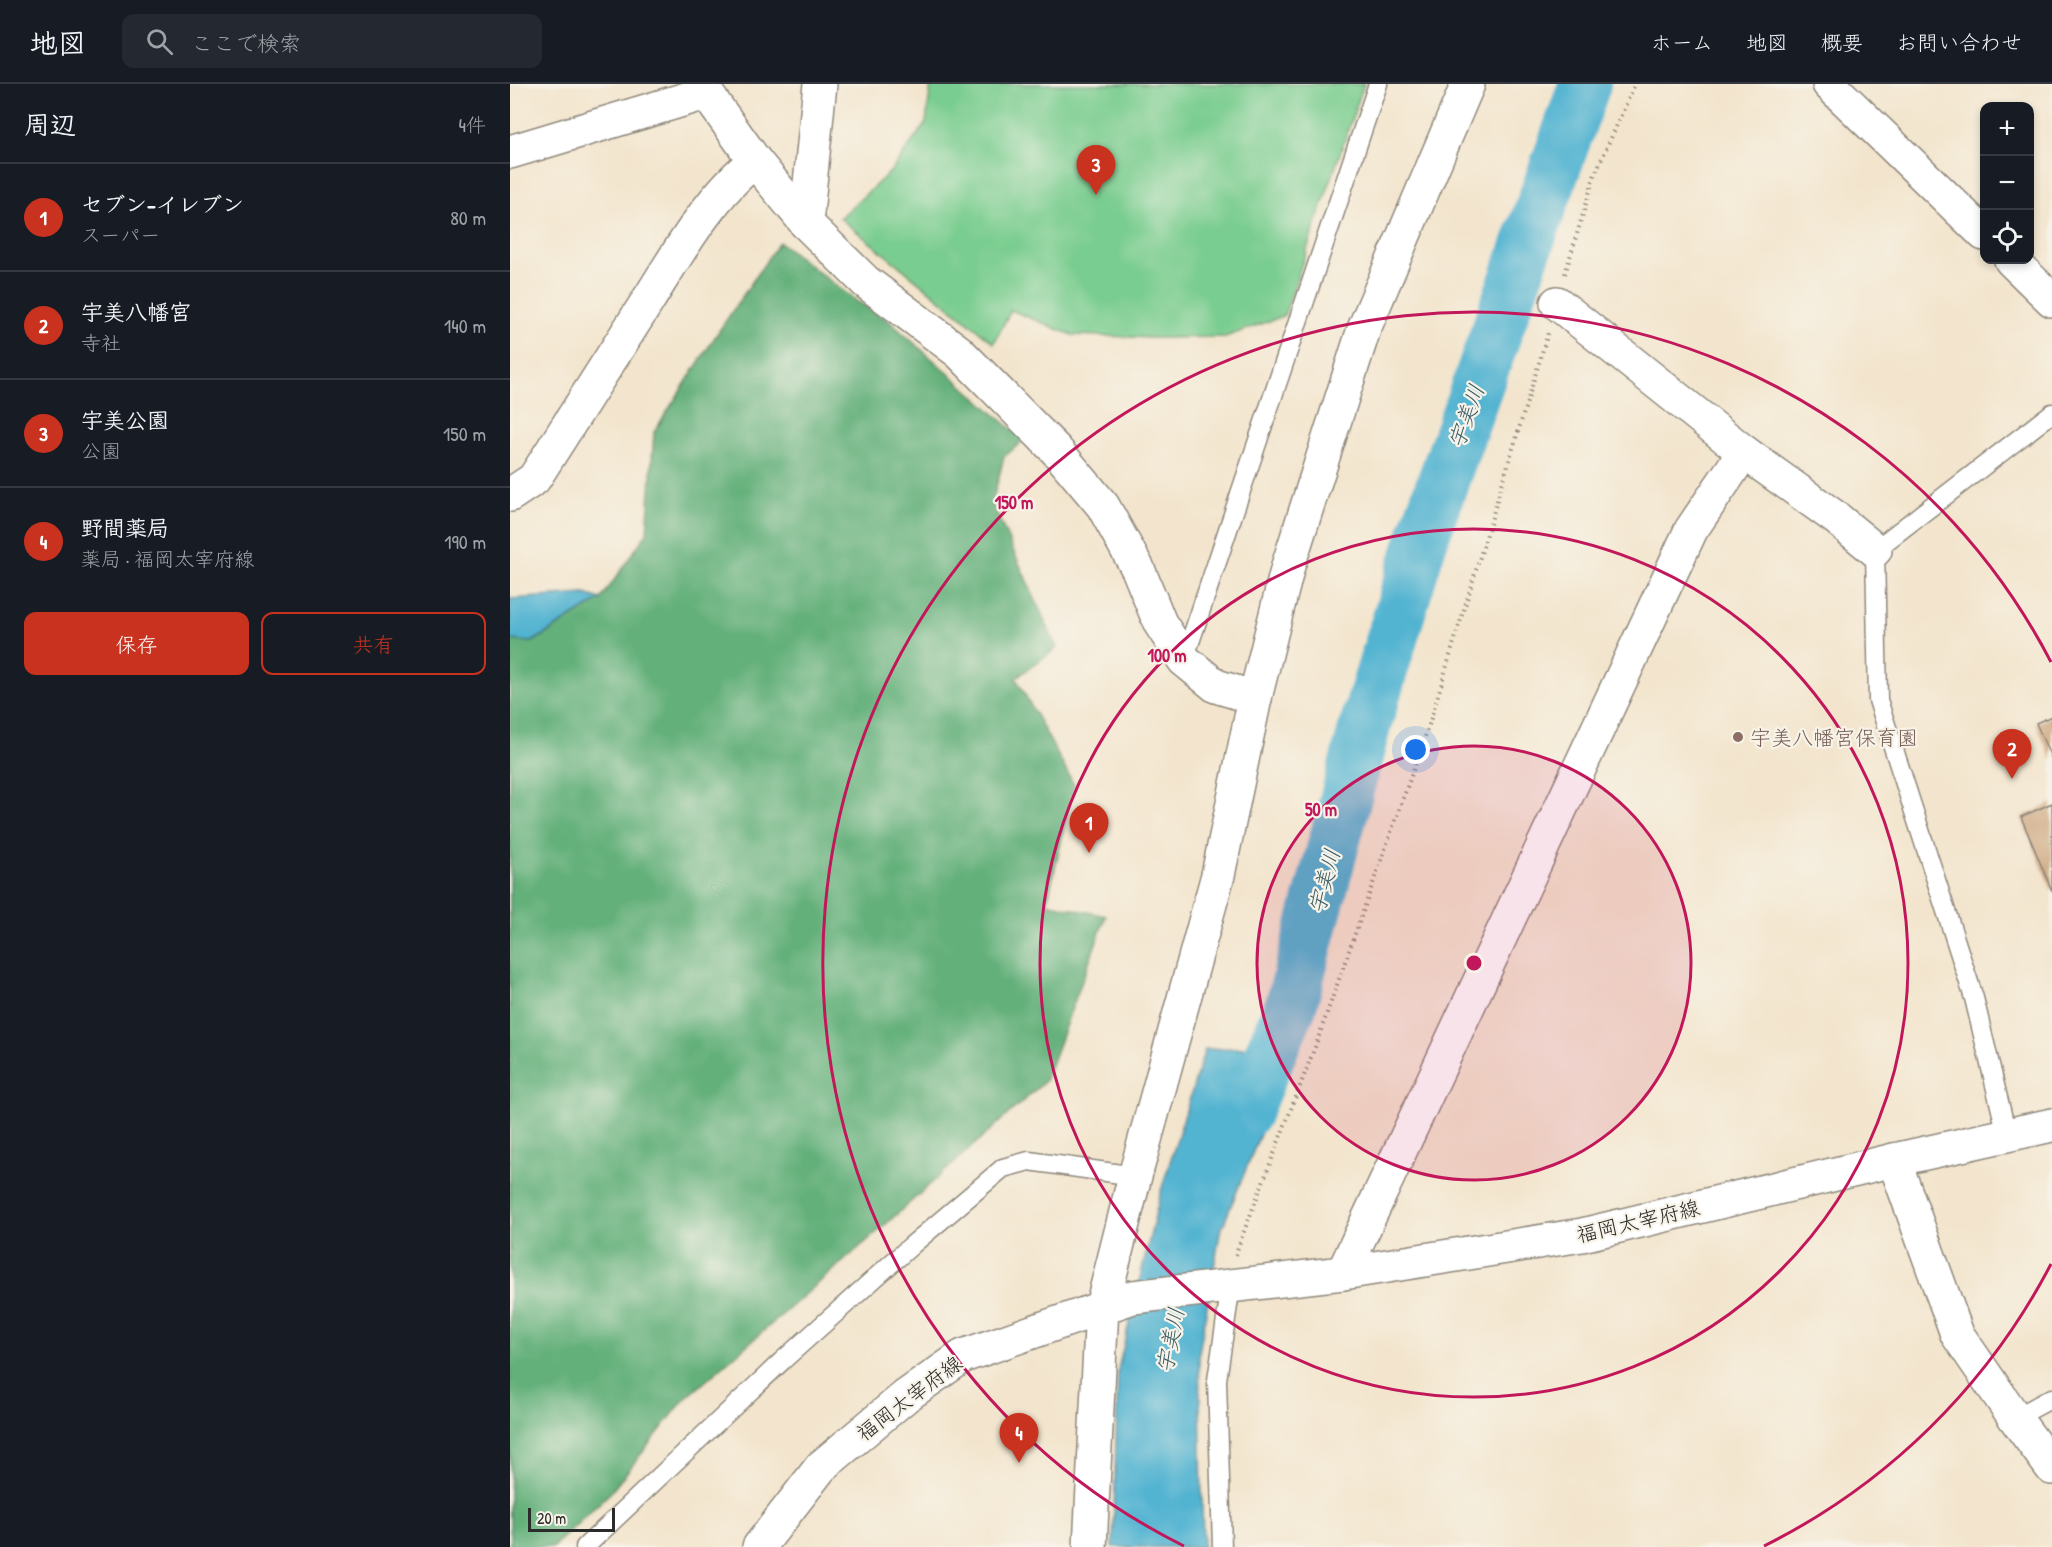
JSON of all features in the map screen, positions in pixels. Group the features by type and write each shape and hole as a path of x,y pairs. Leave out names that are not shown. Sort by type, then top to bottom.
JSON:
{"street":[{"path":"806,224 820,84"},
{"path":"1090,1547 1102,1307 1135,1176 1218,875 1255,698 1288,566 1364,329 1468,84"},
{"path":"1829,84 1980,230"},
{"path":"510,152 703,88 755,161 806,224 866,282 959,352 1056,450 1103,506 1138,569 1160,623 1184,660 1216,686 1255,698"},
{"path":"510,495 534,479 696,227 738,173 755,161"},
{"path":"2014,264 2052,300"},
{"path":"1557,303 1744,452 1836,518 1875,550"},
{"path":"1343,1273 1691,530 1744,452"},
{"name":"福岡太宰府線","path":"759,1547 821,1467 906,1396 963,1356 1102,1307 1133,1297 1343,1273 1582,1235 1894,1160 2052,1125"},
{"path":"1894,1160 1958,1334 2052,1468"}],"lane":[{"path":"1184,660 1378,84"},
{"path":"2007,1135 1974,998 1878,700 1875,550 2052,413"},
{"path":"585,1547 782,1361 912,1245 1003,1168 1029,1161 1135,1176"},
{"path":"1222,1547 1217,1380 1225,1286"},
{"path":"2015,1418 2052,1398"}],"path":[{"path":"1225,1286 1315,1047 1428,728 1594,174 1635,84"}],"green space":[{"path":"931,84 1364,84 1284,316 1225,337 1157,338 1072,335 1011,310 994,343 840,218 891,171 926,123"},
{"path":"779,242 858,302 888,320 1024,440 1004,457 992,503 1057,648 1016,678 1074,785 1047,903 1106,916 1045,1081 876,1233 684,1400 611,1492 553,1547 510,1547 510,640 533,642 601,599 647,533 654,432"}],"water":[{"path":"585,594 601,599 532,642 510,640 510,599"},
{"path":"1296,1046 1220,1233 1199,1352 1203,1547 1113,1547 1118,1369 1161,1191 1205,1049"}],"building":[{"path":"2052,716 2052,760 2036,723"},
{"path":"2052,803 2052,891 2021,817"}],"waterway":[{"name":"宇美川","path":"1245,1113 1291,1005 1365,726 1422,540 1585,84"}],"place":[{"name":"宇美公園","path":"1096,195"},
{"name":"宇美八幡宮保育園","path":"1738,737"},
{"name":"宇美八幡宮","path":"2012,779"},
{"name":"セブン-イレブン","path":"1089,853"},
{"name":"野間薬局","path":"1019,1463"}]}
